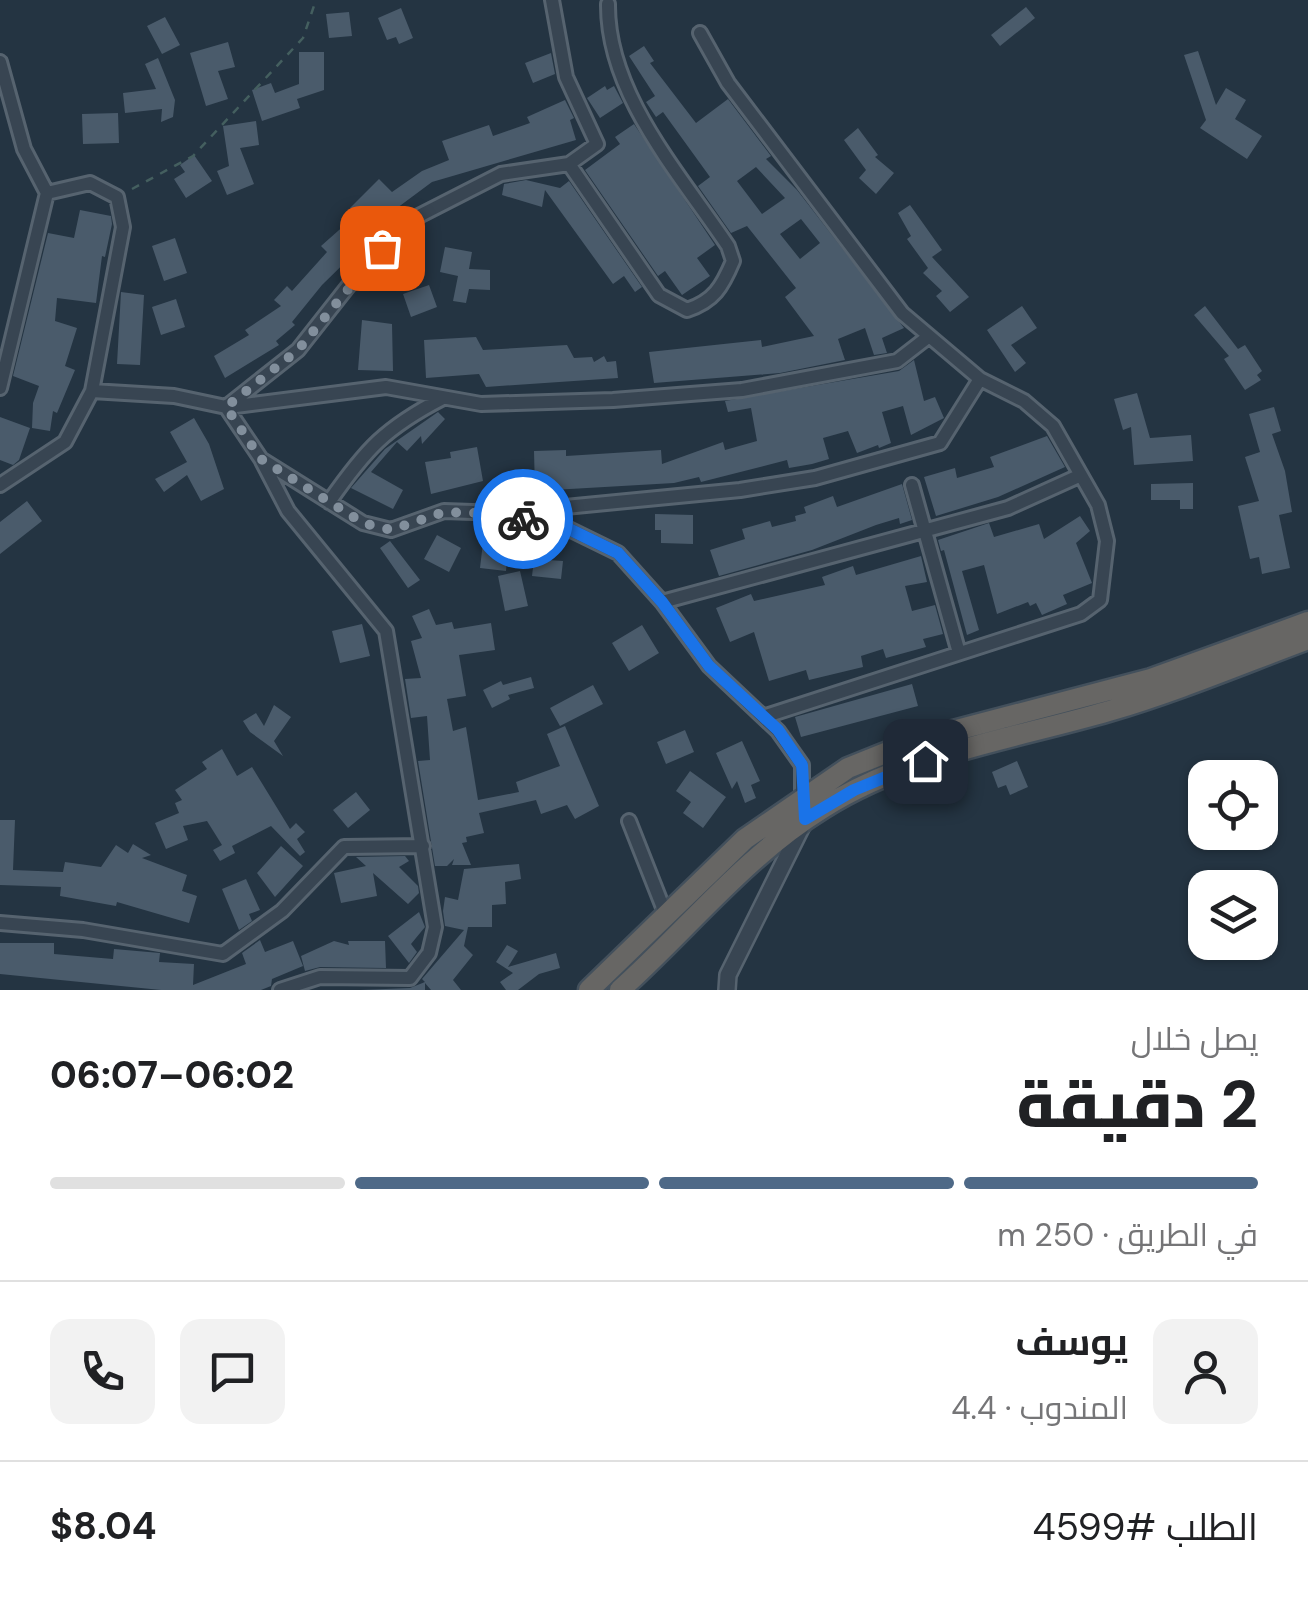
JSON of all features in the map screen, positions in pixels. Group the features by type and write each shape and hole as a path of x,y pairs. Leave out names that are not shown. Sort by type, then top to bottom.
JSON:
{"highway":[{"path":"588,990 745,839 802,796 861,762 915,741 1135,684 1308,622"},
{"path":"620,990 717,894 805,819 854,790 925,761 1169,693 1308,639"}],"street":[{"path":"226,407 298,350 357,275 408,222 501,174 569,164 597,144 566,76 552,0"},
{"path":"569,164 658,295 687,310 706,304 722,288 733,261 728,246 622,80 608,23 608,4"},
{"path":"700,33 728,82 902,313 980,379 1024,401 1053,426 1098,505 1107,541 1100,600 1081,614 763,717"},
{"path":"0,62 24,150 47,193 0,388"},
{"path":"0,485 65,442 92,392 123,227 117,197 90,183 47,193"},
{"path":"92,392 174,396 226,407 386,388 481,404 742,390 897,361 928,337"},
{"path":"261,459 363,523 391,530 444,512 502,514 740,490 815,478 940,444 980,379"},
{"path":"329,502 360,457 397,422 445,398"},
{"path":"226,407 261,459 288,511 386,631 434,927 429,953 410,978 320,976 280,990"},
{"path":"662,602 1008,508 1081,475"},
{"path":"912,485 960,653"},
{"path":"502,514 569,529 618,553 662,602 709,666 778,730 802,765 805,819 728,975 726,990"},
{"path":"630,821 666,915"},
{"path":"0,923 83,930 223,954 282,911 344,846 422,846"}],"path":[{"path":"117,197 193,156 303,38 316,0"}],"building":[{"path":"1026,7 1035,18 1000,46 991,35"},
{"path":"401,8 413,38 399,44 396,37 387,40 378,18"},
{"path":"349,12 352,36 329,38 326,14"},
{"path":"165,17 180,45 162,54 147,26"},
{"path":"228,42 235,67 218,71 228,99 206,106 190,53"},
{"path":"644,46 654,61 650,63 696,123 728,99 771,156 766,159 797,190 904,328 882,338 887,353 874,355 865,328 838,339 845,360 780,373 654,383 649,352 761,340 762,347 814,336 785,297 796,288 747,226 731,233 698,186 710,177 663,112 656,117 646,102 655,96 629,56","holes":["756,167 785,198 762,214 737,181","801,219 820,243 800,259 780,234"]},
{"path":"1198,51 1216,105 1226,88 1246,100 1235,119 1262,136 1247,159 1200,128 1206,120 1184,55"},
{"path":"299,52 324,52 324,90 297,99 300,108 262,121 252,90 271,83 275,93 299,84"},
{"path":"551,53 555,74 533,83 525,63"},
{"path":"158,58 175,100 173,117 161,122 162,109 125,113 123,93 156,89 145,64"},
{"path":"605,86 607,90 614,86 623,103 600,118 587,98"},
{"path":"565,100 574,118 570,120 576,140 432,182 397,208 402,214 394,222 388,216 369,234 371,237 322,285 292,322 295,325 276,341 279,345 225,378 214,356 249,335 245,330 281,306 274,300 287,286 292,291 327,252 321,246 356,215 350,208 379,179 392,192 422,171 449,160 442,141 489,125 493,136 530,123 527,117"},
{"path":"118,113 119,143 83,144 82,114"},
{"path":"256,121 259,145 240,148 254,184 227,195 217,171 229,166 223,126"},
{"path":"634,124 715,245 697,258 710,276 682,295 665,271 658,276 585,170 620,144 615,137"},
{"path":"858,128 878,155 875,157 894,173 876,194 859,178 866,170 844,140"},
{"path":"194,155 212,181 186,198 174,179 185,172 180,165"},
{"path":"526,180 560,188 569,181 642,287 635,292 624,276 613,284 545,190 542,207 502,195 504,184"},
{"path":"910,205 942,250 932,257 969,297 950,312 936,296 942,291 923,273 928,268 907,239 911,236 898,213"},
{"path":"80,210 111,216 96,303 57,298 55,321 77,328 65,366 75,370 57,413 53,411 50,431 32,428 33,403 39,386 13,376 48,233 74,238"},
{"path":"175,238 187,273 164,281 152,246"},
{"path":"445,247 472,252 469,269 490,270 490,290 469,289 466,303 453,301 458,276 440,272"},
{"path":"429,285 437,307 411,317 403,294"},
{"path":"121,292 144,295 140,365 117,364"},
{"path":"176,299 185,327 161,335 152,307"},
{"path":"1022,306 1037,328 1011,345 1026,363 1015,372 987,330"},
{"path":"1205,306 1238,349 1245,345 1262,371 1257,375 1261,380 1245,390 1224,359 1229,356 1194,315"},
{"path":"362,320 392,324 393,371 358,370"},
{"path":"476,337 483,350 567,345 574,358 592,357 594,362 604,356 607,362 616,361 618,378 486,387 479,374 426,378 424,340"},
{"path":"914,360 924,401 935,397 944,418 911,435 903,406 882,412 891,443 879,448 878,445 857,453 848,431 823,438 829,459 812,464 789,468 787,460 701,482 699,477 674,483 535,491 534,451 566,450 566,456 661,450 662,464 723,442 725,450 757,441 751,408 728,412 725,401 899,371"},
{"path":"1137,393 1150,438 1191,435 1193,461 1134,465 1131,427 1123,430 1114,399"},
{"path":"1274,407 1281,431 1272,434 1285,471 1292,512 1279,515 1290,568 1262,574 1259,557 1250,559 1238,506 1259,501 1245,457 1260,452 1249,414"},
{"path":"438,412 445,419 422,444 421,436 407,451 397,442 371,472 403,490 393,509 351,488 385,449"},
{"path":"0,417 30,428 19,460 13,465 0,460"},
{"path":"194,418 209,444 224,489 201,501 187,475 164,492 155,479 187,462 170,432"},
{"path":"1047,436 1065,467 998,497 936,516 924,477 955,468 957,478 994,467 990,457"},
{"path":"477,447 483,481 431,494 425,462 451,458 450,452"},
{"path":"1193,483 1193,509 1180,509 1180,500 1151,500 1151,484"},
{"path":"902,484 912,520 900,524 899,518 812,550 719,576 710,550 745,539 742,529 770,521 772,527 796,521 795,516 806,513 804,507 833,496 837,507"},
{"path":"27,501 42,521 0,554 0,522"},
{"path":"655,514 693,515 693,544 661,543 661,530 655,530"},
{"path":"1080,516 1090,531 1076,543 1092,583 1063,595 1067,604 1042,615 1036,603 1030,606 1028,602 997,614 984,565 962,571 979,630 967,635 938,540 989,523 994,537 1039,524 1044,539"},
{"path":"484,534 509,537 506,571 480,568"},
{"path":"437,535 461,548 449,572 424,559"},
{"path":"390,541 420,580 408,588 380,548"},
{"path":"921,556 927,582 905,586 912,611 935,605 943,634 923,639 926,647 886,658 883,649 861,656 863,667 809,680 806,670 769,681 754,632 730,642 716,608 751,594 754,601 825,585 822,577 853,566 856,575"},
{"path":"534,559 563,561 561,579 532,576"},
{"path":"520,571 528,606 505,611 498,576"},
{"path":"429,609 436,625 452,622 454,629 491,623 495,650 459,655 466,696 447,699 453,731 466,727 478,800 519,792 516,782 560,766 547,734 565,726 599,806 575,819 567,805 541,814 536,800 479,813 484,833 466,837 467,842 462,843 471,865 452,865 454,859 447,866 435,866 418,761 430,760 427,716 411,718 405,679 421,678 411,641 422,638 412,616"},
{"path":"362,624 370,656 340,663 332,631"},
{"path":"642,625 659,653 629,671 612,643"},
{"path":"531,677 534,688 508,695 510,699 492,708 483,690 501,681 503,685"},
{"path":"912,684 918,706 801,737 795,717"},
{"path":"593,685 603,704 560,726 550,708"},
{"path":"274,705 291,717 274,741 283,756 250,732 243,721 256,713 264,726"},
{"path":"685,730 694,752 666,764 657,742"},
{"path":"742,741 760,781 751,785 756,798 745,803 737,781 732,789 716,753"},
{"path":"222,749 237,776 252,767 290,829 296,823 305,832 297,839 305,852 300,856 271,826 232,846 235,853 220,861 213,850 222,845 207,821 183,826 188,840 166,849 155,823 179,813 175,803 182,800 175,790 207,769 202,762"},
{"path":"1017,761 1028,787 1010,795 1006,785 998,788 992,772"},
{"path":"690,771 726,797 703,828 683,813 691,802 676,791"},
{"path":"356,792 370,810 348,828 333,810"},
{"path":"0,820 15,820 13,870 63,872 65,862 101,867 116,845 128,853 133,844 151,855 142,858 187,875 182,891 197,896 189,923 117,902 116,906 60,896 61,887 0,885"},
{"path":"281,846 303,866 275,897 257,873"},
{"path":"405,856 409,861 399,867 418,886 419,893 408,904 373,873 377,896 341,903 334,873 366,866 356,857"},
{"path":"519,864 521,879 505,882 506,904 492,905 492,927 468,927 464,946 473,955 453,980 461,990 431,990 425,983 425,990 360,990 410,988 425,982 422,979 464,930 445,926 443,911 445,897 458,900 464,869"},
{"path":"246,879 260,910 249,914 252,921 239,930 222,889"},
{"path":"419,912 425,927 411,944 417,952 409,963 388,936"},
{"path":"260,940 265,952 293,941 303,966 272,979 271,986 261,990 161,990 0,974 0,943 54,943 54,954 113,959 114,949 160,953 159,962 194,964 193,985 246,964 242,953"},
{"path":"334,941 349,945 348,941 385,941 386,968 320,967 305,971 301,956"},
{"path":"507,945 518,951 508,967 556,953 560,968 539,974 518,990 506,990 500,982 513,973 496,962"}],"way so far":[{"path":"382,248 298,350 226,407 261,459 363,523 391,530 406,528 444,512 502,514 523,519"}],"route":[{"path":"523,519 569,529 618,553 662,602 709,666 778,730 802,765 805,819 854,790 925,761"}]}
